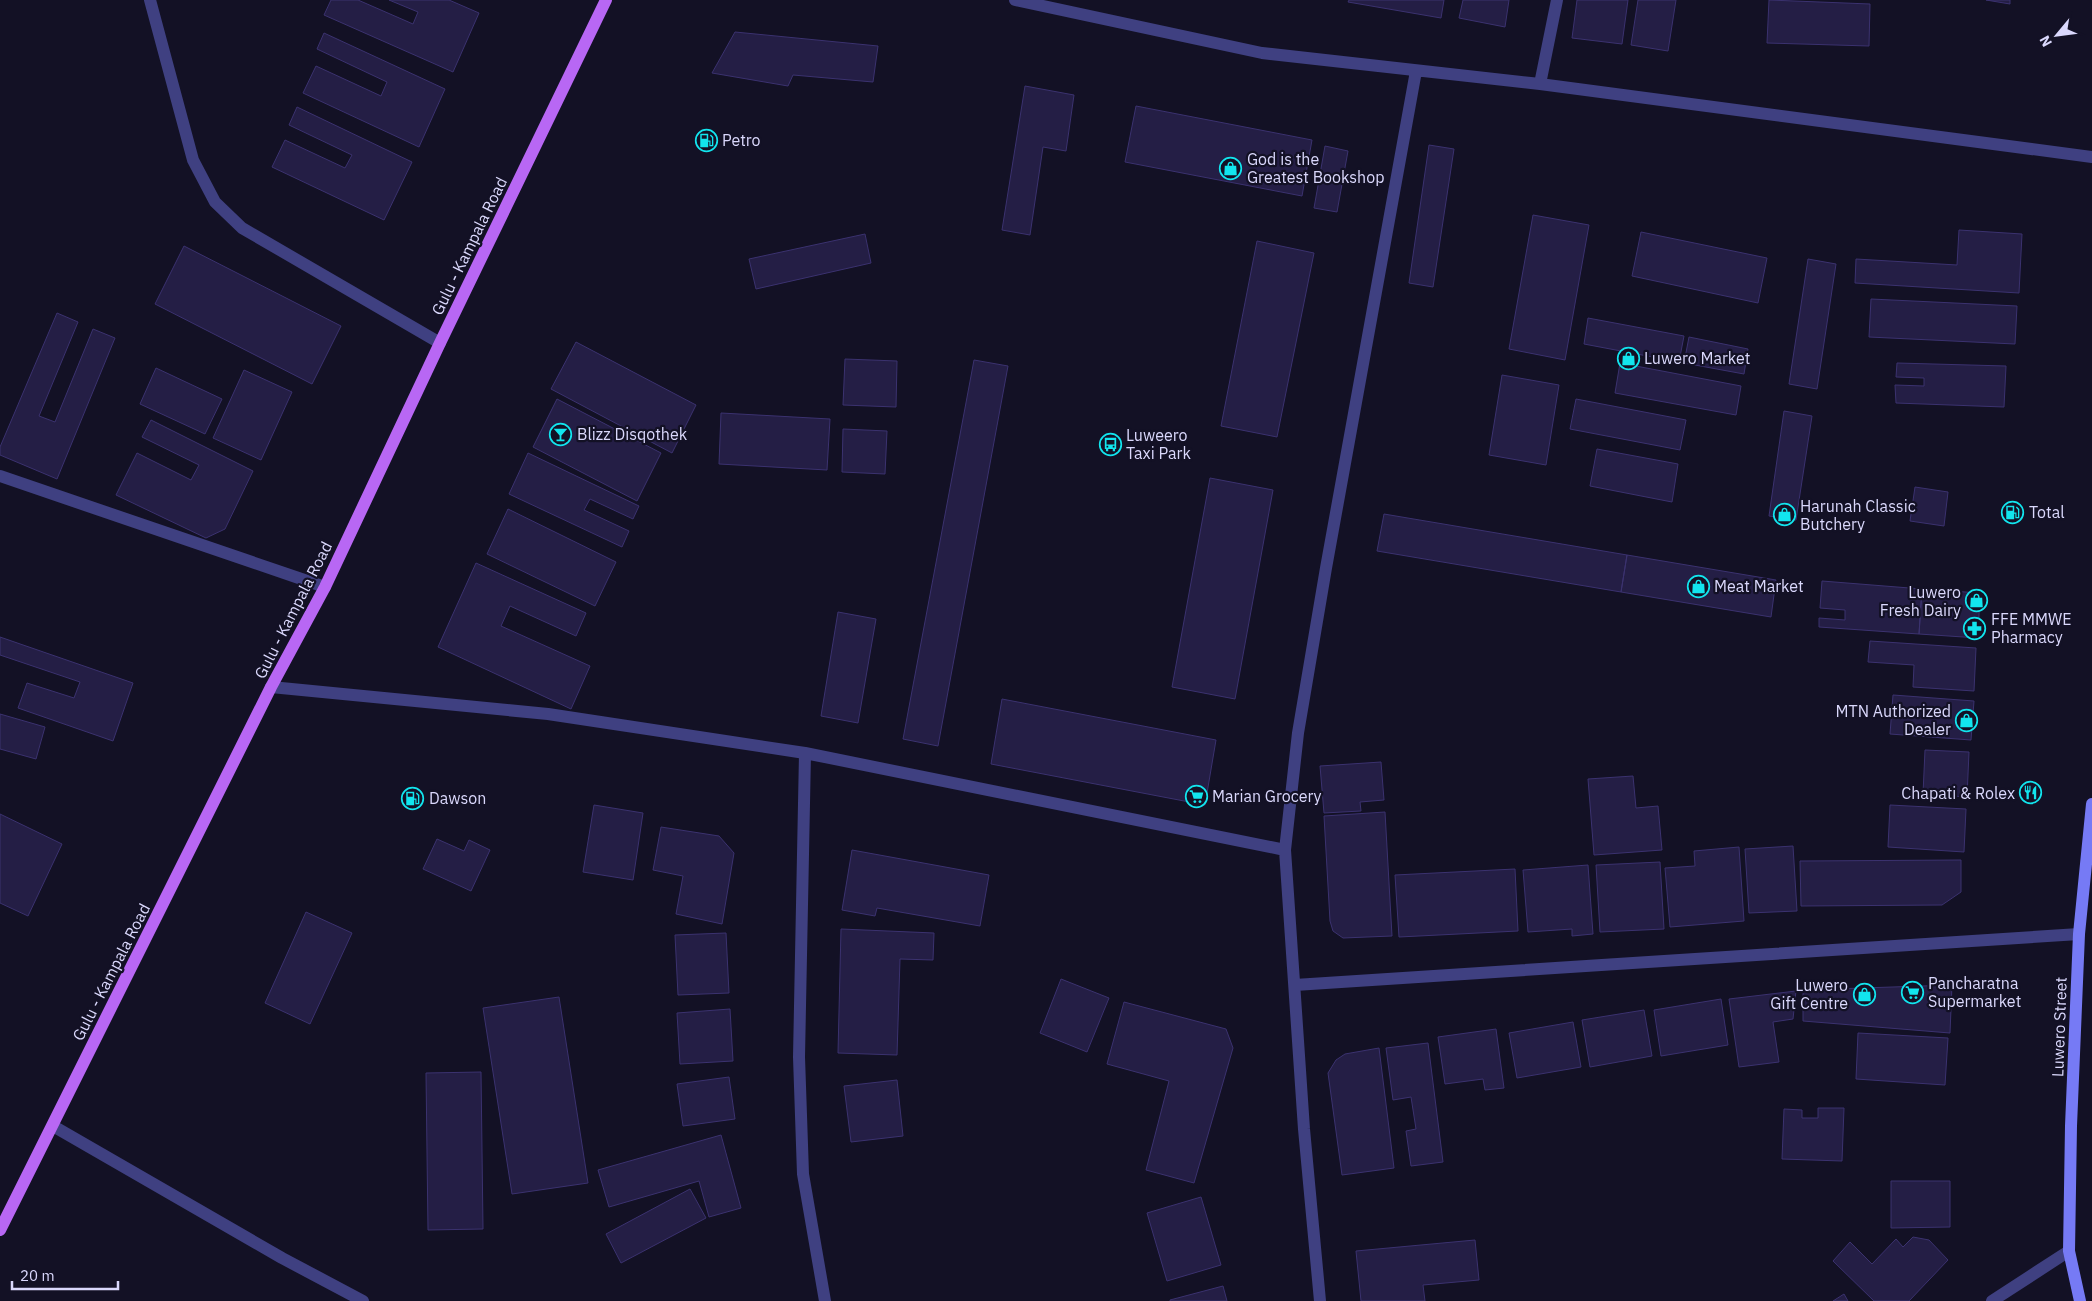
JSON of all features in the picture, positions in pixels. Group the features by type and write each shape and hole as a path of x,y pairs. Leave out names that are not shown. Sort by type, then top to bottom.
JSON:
{"main road":[{"name":"Gulu - Kampala Road","path":"0,1230 271,687 325,587 440,342 606,0"},
{"name":"Luwero Street","path":"2080,1301 2069,1251 2071,1126 2079,934 2092,804"}],"street":[{"path":"150,0 193,160 215,202 242,228 440,342"},
{"path":"1015,0 1262,52 1540,84 2092,157"},
{"path":"1540,84 1557,0"},
{"path":"1320,1301 1304,1129 1285,850 1298,733 1416,71"},
{"path":"0,476 325,587"},
{"path":"271,687 548,714 805,754 1285,850"},
{"path":"805,754 799,1057 803,1174 826,1301"},
{"path":"1295,985 2079,934"},
{"path":"52,1126 282,1258 363,1301"},
{"path":"1992,1301 2069,1251"}],"building":[{"path":"331,0 358,0 413,24 418,12 389,0 449,0 479,13 453,72 324,15"},
{"path":"1349,0 1444,0 1441,18 1348,2"},
{"path":"1463,0 1509,0 1505,27 1459,18"},
{"path":"1577,0 1628,0 1622,44 1572,38"},
{"path":"1638,0 1676,0 1668,51 1631,45"},
{"path":"1769,0 1870,4 1869,46 1767,43"},
{"path":"1986,0 2010,0 2010,4"},
{"path":"735,32 878,46 873,82 793,75 788,86 712,73"},
{"path":"324,33 445,89 419,147 303,93 316,66 381,96 387,82 317,49"},
{"path":"1025,86 1074,95 1066,151 1043,147 1030,235 1002,230"},
{"path":"1136,106 1312,140 1302,196 1125,162"},
{"path":"297,107 412,162 384,220 272,167 285,140 345,168 352,155 289,125"},
{"path":"1429,145 1454,149 1433,287 1409,283"},
{"path":"1325,146 1348,151 1337,212 1314,208"},
{"path":"1533,215 1589,225 1565,360 1509,349"},
{"path":"1959,230 2022,234 2019,293 1855,283 1856,259 1957,265"},
{"path":"1641,232 1767,258 1758,303 1632,276"},
{"path":"865,234 871,263 756,289 749,259"},
{"path":"1257,241 1314,253 1277,437 1221,426"},
{"path":"184,246 341,326 312,384 155,304"},
{"path":"1808,259 1836,264 1817,389 1789,384"},
{"path":"1871,299 2017,306 2015,344 1869,337"},
{"path":"57,313 78,322 39,416 55,422 93,329 115,338 57,479 0,455 0,447"},
{"path":"1588,318 1684,336 1679,362 1584,344"},
{"path":"1689,337 1748,349 1744,374 1684,363"},
{"path":"576,342 696,405 672,453 551,389"},
{"path":"845,359 897,361 896,407 843,405"},
{"path":"974,360 1008,366 938,746 903,739"},
{"path":"1620,363 1741,386 1736,415 1615,393"},
{"path":"1897,363 2006,366 2004,407 1896,403 1895,385 1924,386 1924,378 1896,377"},
{"path":"156,368 222,399 205,434 140,404"},
{"path":"244,370 292,392 261,460 213,438"},
{"path":"1502,375 1559,385 1546,465 1489,455"},
{"path":"557,399 661,453 637,501 533,447"},
{"path":"1576,399 1686,420 1680,450 1570,429"},
{"path":"1784,411 1812,416 1796,520 1769,516"},
{"path":"721,413 830,419 827,470 719,464"},
{"path":"151,420 253,471 225,529 206,538 116,495 137,453 191,480 199,465 142,437"},
{"path":"843,429 887,431 885,474 842,472"},
{"path":"1597,449 1678,464 1672,502 1590,486"},
{"path":"528,453 639,506 633,519 590,499 584,510 629,531 622,547 509,494"},
{"path":"1210,478 1273,490 1235,699 1172,687"},
{"path":"1915,487 1948,492 1944,526 1910,521"},
{"path":"508,509 616,562 595,606 487,554"},
{"path":"1384,514 1627,555 1621,592 1377,551"},
{"name":"Meat Market","path":"1627,555 1776,580 1771,617 1621,592"},
{"path":"476,563 586,613 576,636 510,606 501,626 590,666 571,709 438,647"},
{"path":"1822,581 1922,589 1919,634 1819,627 1819,618 1845,620 1845,610 1820,608"},
{"path":"1922,589 1980,593 1978,638 1919,634"},
{"path":"838,612 876,619 858,723 821,716"},
{"path":"0,637 133,683 113,741 18,708 27,683 74,698 80,682 0,655"},
{"path":"1870,641 1976,648 1974,691 1913,687 1914,665 1868,662"},
{"path":"1893,695 1974,701 1971,740 1890,734"},
{"path":"1002,699 1216,740 1205,805 991,764"},
{"path":"0,714 45,727 36,759 0,749"},
{"path":"1925,750 1969,752 1967,797 1923,794"},
{"path":"1381,762 1384,800 1360,802 1361,811 1324,813 1320,766"},
{"path":"1633,776 1636,808 1658,806 1662,850 1594,855 1588,779"},
{"path":"594,805 643,813 633,880 583,872"},
{"path":"1890,805 1966,809 1964,852 1888,847"},
{"path":"1385,812 1392,936 1343,938 1333,931 1330,921 1324,816"},
{"path":"0,814 62,844 28,916 0,903"},
{"path":"661,827 719,836 734,853 722,924 676,914 683,876 653,870"},
{"path":"437,839 464,851 469,840 490,850 471,891 423,869"},
{"path":"1793,846 1797,911 1749,913 1745,849"},
{"path":"1739,847 1744,921 1670,927 1665,868 1695,866 1694,851"},
{"path":"852,850 989,875 980,926 877,908 875,916 842,910"},
{"path":"1961,860 1961,892 1942,905 1801,906 1800,861"},
{"path":"1660,862 1664,929 1600,932 1596,865"},
{"path":"1588,865 1593,934 1572,936 1572,929 1528,932 1523,870"},
{"path":"1515,869 1518,931 1399,937 1395,875"},
{"path":"306,912 352,933 310,1024 265,1003"},
{"path":"841,929 934,933 933,960 900,959 897,1055 838,1053"},
{"path":"726,933 729,993 678,995 675,935"},
{"path":"1061,979 1109,998 1087,1052 1040,1033"},
{"path":"1952,985 1950,1033 1803,1021 1803,990"},
{"path":"1796,991 1793,1019 1773,1022 1779,1062 1739,1067 1729,999"},
{"path":"559,997 588,1183 512,1194 483,1008"},
{"path":"1721,999 1728,1045 1661,1056 1654,1010"},
{"path":"1124,1002 1226,1029 1233,1048 1194,1183 1146,1170 1169,1081 1107,1064"},
{"path":"730,1009 733,1061 680,1064 677,1013"},
{"path":"1644,1010 1652,1056 1590,1067 1582,1020"},
{"path":"1573,1022 1581,1067 1517,1078 1509,1033"},
{"path":"1496,1029 1504,1088 1485,1090 1483,1079 1445,1084 1438,1037"},
{"path":"1858,1033 1948,1038 1945,1085 1856,1079"},
{"path":"1428,1043 1443,1162 1411,1166 1406,1131 1416,1129 1411,1097 1393,1100 1386,1048"},
{"path":"1379,1048 1394,1168 1342,1175 1328,1073 1336,1060 1345,1054"},
{"path":"481,1072 483,1229 428,1230 426,1073"},
{"path":"729,1077 735,1119 683,1126 677,1084"},
{"path":"897,1080 903,1136 851,1142 844,1086"},
{"path":"1818,1108 1844,1108 1842,1161 1782,1159 1784,1109 1802,1110 1802,1118 1818,1118"},
{"path":"721,1135 741,1208 709,1217 699,1181 609,1207 598,1170"},
{"path":"1891,1181 1950,1181 1950,1227 1891,1228"},
{"path":"690,1189 706,1218 621,1263 606,1234"},
{"path":"1201,1197 1221,1265 1167,1281 1147,1213"},
{"path":"1913,1237 1929,1240 1948,1260 1909,1301 1874,1301 1833,1261 1850,1242 1872,1264 1896,1239 1903,1247"},
{"path":"1475,1240 1479,1280 1423,1285 1425,1301 1361,1301 1356,1251"},
{"path":"1223,1286 1227,1301 1170,1301 1170,1300"},
{"path":"1844,1294 1848,1301 1833,1301"}],"place":[{"name":"Petro","path":"706,140"},
{"name":"God is the Greatest Bookshop","path":"1231,168"},
{"name":"Luwero Market","path":"1628,358"},
{"name":"Blizz Disqothek","path":"561,434"},
{"name":"Luweero Taxi Park","path":"1110,444"},
{"name":"Total","path":"2013,512"},
{"name":"Harunah Classic Butchery","path":"1784,515"},
{"name":"Meat Market","path":"1698,586"},
{"name":"Luwero Fresh Dairy","path":"1977,601"},
{"name":"FFE MMWE Pharmacy","path":"1975,628"},
{"name":"MTN Authorized Dealer","path":"1967,720"},
{"name":"Chapati & Rolex","path":"2031,793"},
{"name":"Marian Grocery","path":"1196,796"},
{"name":"Dawson","path":"413,798"},
{"name":"Pancharatna Supermarket","path":"1912,992"},
{"name":"Luwero Gift Centre","path":"1864,994"}]}
